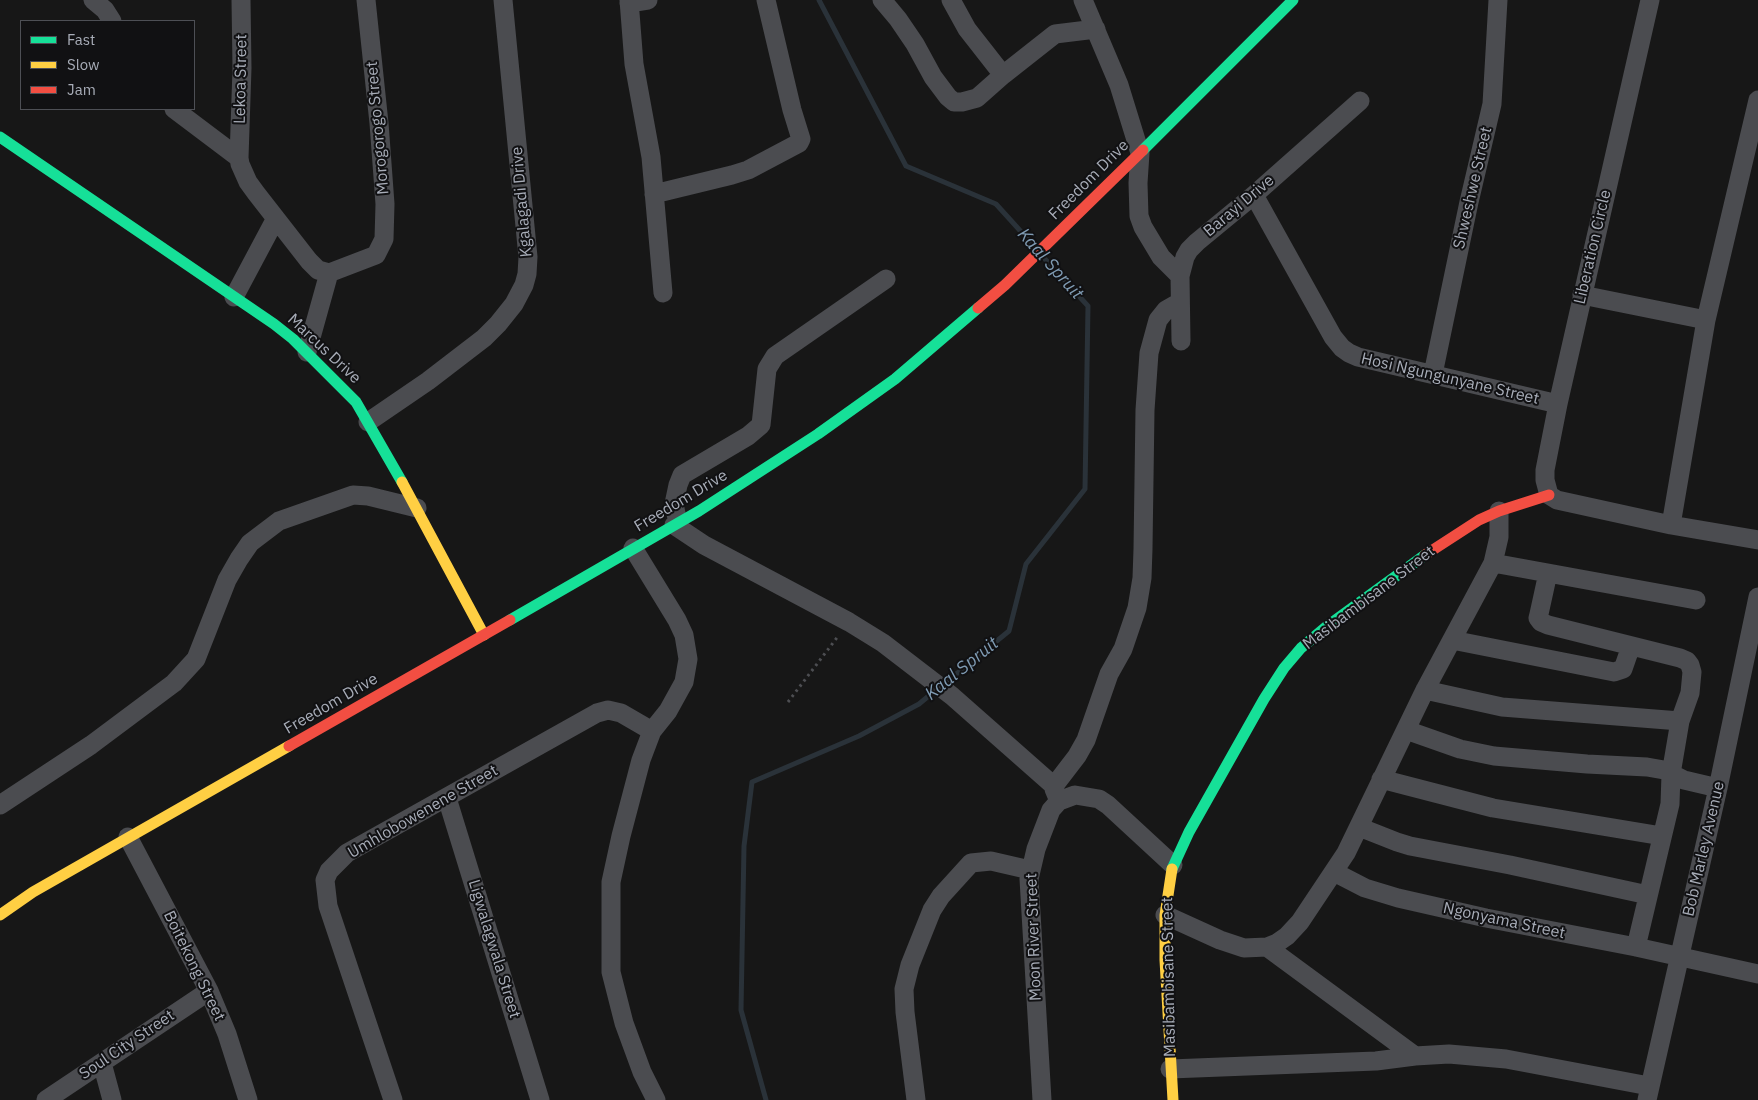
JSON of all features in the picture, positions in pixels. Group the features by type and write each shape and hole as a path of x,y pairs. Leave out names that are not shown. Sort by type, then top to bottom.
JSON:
{"street":[{"name":"Lekoa Street","path":"239,158 242,68 241,0"},
{"name":"Morogorogo Street","path":"329,273 376,254 384,238 385,204 379,123 366,0"},
{"name":"Kgalagadi Drive","path":"368,422 428,381 484,338 514,304 524,285 528,257 503,0"},
{"path":"648,0 629,2 634,64 651,157 662,293"},
{"path":"654,194 748,170 799,143 801,138 792,110 766,0"},
{"path":"882,0 915,44 933,77 954,102 977,98 1055,34 1096,29"},
{"path":"951,0 968,29 1003,75"},
{"path":"1083,0 1119,85 1140,153 1138,183 1139,216 1142,227 1161,257 1180,276"},
{"name":"Freedom Drive","path":"0,915 30,893 676,524 734,489 868,399 1005,284 1081,212 1293,0"},
{"name":"Shweshwe Street","path":"1433,374 1469,202 1492,104 1498,0"},
{"name":"Liberation Circle","path":"1549,495 1545,480 1545,470 1558,404 1650,0"},
{"name":"Barayi Drive","path":"1181,341 1180,276 1189,250 1196,242 1254,195 1360,100"},
{"path":"1671,525 1706,320 1758,100"},
{"path":"175,110 239,158 248,182 275,220 313,266 318,270 329,273 307,352"},
{"name":"Marcus Drive","path":"0,137 274,324 307,352 356,402 417,508 484,635"},
{"name":"Hosi Ngungunyane Street","path":"1254,195 1333,337 1342,348 1358,357 1558,404"},
{"path":"234,297 275,220"},
{"path":"886,279 775,356 767,369 761,425 748,436 682,476 678,484 674,504 676,524 704,545 849,622 883,644 952,696 1010,745 1057,793 1099,799 1108,805 1173,865"},
{"path":"1582,295 1706,320"},
{"name":"Moon River Street","path":"1042,1100 1030,870 1047,817 1057,793 1086,740 1109,674 1123,649 1137,608 1144,549 1145,410 1150,353 1158,320 1166,310 1180,302"},
{"path":"0,805 91,745 174,683 196,660 227,580 239,559 250,543 279,521 353,495 368,496 417,508"},
{"path":"1549,495 1557,500 1671,525 1758,540"},
{"name":"Masibambisane Street","path":"1173,1100 1170,1069 1165,915 1166,896 1173,865 1189,832 1264,699 1284,668 1301,648 1326,627 1431,551 1475,522 1500,511 1549,495"},
{"path":"1165,915 1220,940 1239,947 1250,948 1277,943 1287,936 1300,922 1346,853 1425,690 1493,563 1499,537 1500,511"},
{"path":"633,548 677,620 684,635 688,660 684,682 668,711 652,731 632,790 613,870 610,899 610,954 613,986 642,1072 656,1100"},
{"path":"1493,563 1696,600"},
{"path":"1548,573 1538,618 1541,622 1680,658 1687,661 1692,672 1690,693 1680,721 1671,774 1670,804 1636,947"},
{"name":"Bob Marley Avenue","path":"1648,1093 1718,788 1758,597"},
{"path":"1452,640 1614,672 1624,669 1631,646"},
{"path":"1425,690 1497,706 1680,721"},
{"name":"Umhlobowenene Street","path":"392,1100 328,906 326,880 329,871 347,853 602,711 613,710 622,713 652,731"},
{"path":"1406,730 1460,749 1494,756 1657,768 1684,780 1718,788"},
{"path":"1382,779 1493,808 1662,836"},
{"name":"Ligwalagwala Street","path":"448,798 540,1100"},
{"path":"1359,827 1410,846 1510,865 1648,895"},
{"name":"Boitekong Street","path":"128,837 209,991 227,1034 248,1100"},
{"path":"916,1100 904,989 910,965 932,910 941,896 971,863 984,860 995,861 1030,870"},
{"name":"Ngonyama Street","path":"1334,872 1365,888 1398,898 1758,974"},
{"path":"1267,946 1415,1056"},
{"name":"Soul City Street","path":"46,1100 209,991"},
{"path":"1170,1069 1376,1061 1449,1054 1506,1059 1648,1093"},
{"path":"102,1063 112,1100"}],"path":[{"path":"788,702 849,622"}],"waterway":[{"name":"Kaal Spruit","path":"819,0 906,166 996,204 1034,246"},
{"name":"Kaal Spruit","path":"944,684 1009,631 1026,564 1085,489 1088,306 1044,258"},
{"name":"Kaal Spruit","path":"766,1100 741,1010 744,846 752,782 859,736 919,704 937,689"}],"traffic: fast":[{"path":"1143,150 1293,0"},
{"path":"0,137 274,324 293,339 356,402 402,482"},
{"path":"510,620 699,511 818,434 895,379 978,308"},
{"path":"1172,869 1189,832 1264,699 1284,668 1301,648 1326,627 1425,555"}],"traffic: slow":[{"path":"402,482 484,635"},
{"path":"0,915 33,892 289,746"},
{"path":"1172,869 1165,915 1165,960 1173,1100"}],"traffic: jam":[{"path":"978,308 1005,285 1143,150"},
{"path":"1425,555 1479,520 1499,511 1549,495"},
{"path":"289,746 510,620"}]}
